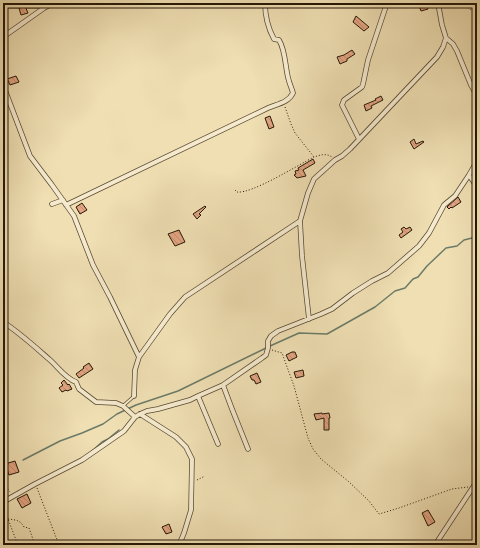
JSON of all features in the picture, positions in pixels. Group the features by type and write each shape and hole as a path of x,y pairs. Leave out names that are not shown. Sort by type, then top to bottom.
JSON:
{"street":[{"path":"3,37 53,3"},
{"path":"66,205 291,98 293,93 288,80 281,43 279,40 274,40 271,34 265,12 265,3"},
{"path":"359,139 342,105 342,102 363,84 368,60 387,3"},
{"path":"438,3 446,38 453,44 457,51 477,96"},
{"path":"309,319 302,256 300,221 308,193 314,179 335,160 346,153 437,57 446,38"},
{"path":"3,85 30,156 74,216 93,265 139,357"},
{"path":"3,504 35,484 82,460 124,431 135,417 140,414 190,400 223,385 262,358 266,354 268,341 271,336 278,331 332,309 353,293 388,273 419,246 429,233 444,205 455,196 477,160"},
{"path":"469,175 477,187"},
{"path":"52,204 63,200"},
{"path":"134,396 135,370 139,357 185,296 300,221"},
{"path":"3,322 20,334 70,380 76,382 79,389 88,397 96,402 116,403 123,406 135,417"},
{"path":"223,385 248,449"},
{"path":"198,396 218,444"},
{"path":"140,414 176,438 186,447 192,459 192,510 178,545"},
{"path":"435,545 477,481"}],"lane":[{"path":"116,403 124,405 134,396"}],"path":[{"path":"464,3 465,6 471,10 475,8"},
{"path":"283,103 296,133 314,157"},
{"path":"234,190 240,193 258,187 314,157 323,154 330,155 335,160"},
{"path":"268,348 282,353 294,386 308,438 313,449 321,459 348,481 369,501 379,514 452,489 473,486"},
{"path":"192,482 205,476"},
{"path":"35,484 59,545"},
{"path":"3,486 6,487 13,497"},
{"path":"3,504 18,545"},
{"path":"8,519 17,520 22,523 24,527 29,528 35,545"}],"green space":[{"path":"3,3 53,3 44,8 3,8"}],"building":[{"path":"418,3 426,3 428,9 421,11"},
{"path":"25,6 28,13 21,15 19,8"},
{"path":"356,16 369,27 364,31 353,22"},
{"path":"352,50 355,54 347,59 347,61 340,64 337,57"},
{"path":"16,76 19,82 10,85 7,79"},
{"path":"381,96 383,100 371,106 372,108 366,111 364,105"},
{"path":"270,116 274,127 269,129 265,118"},
{"path":"414,139 416,144 423,141 424,142 414,149 410,142"},
{"path":"313,159 315,163 303,170 306,176 297,178 294,175 296,174 295,171 299,170 298,168"},
{"path":"458,197 461,202 449,209 447,207"},
{"path":"82,203 87,210 80,214 76,207"},
{"path":"205,206 206,207 199,214 201,215 197,219 193,214"},
{"path":"404,227 406,229 410,227 412,230 401,238 399,235 403,232 401,229"},
{"path":"179,230 185,242 175,246 168,234"},
{"path":"295,352 297,357 289,361 286,355"},
{"path":"89,363 93,369 79,378 76,374"},
{"path":"303,370 304,376 296,378 294,372"},
{"path":"257,373 261,382 256,384 250,376"},
{"path":"64,380 72,389 62,392 59,388 63,385 61,383"},
{"path":"329,413 329,430 324,430 324,418 316,420 314,414"},
{"path":"15,461 19,472 9,475 5,464"},
{"path":"27,494 31,503 22,508 17,499"},
{"path":"428,510 435,522 428,526 422,513"},
{"path":"169,524 172,532 166,534 162,527"}],"waterway":[{"path":"270,346 299,333 327,334 375,307 395,291 405,288 413,279 418,277 446,248 457,246 464,240 477,235"},
{"path":"23,460 60,441 103,424 117,414 136,405 178,391 266,348"},
{"path":"92,451 119,430"}]}
